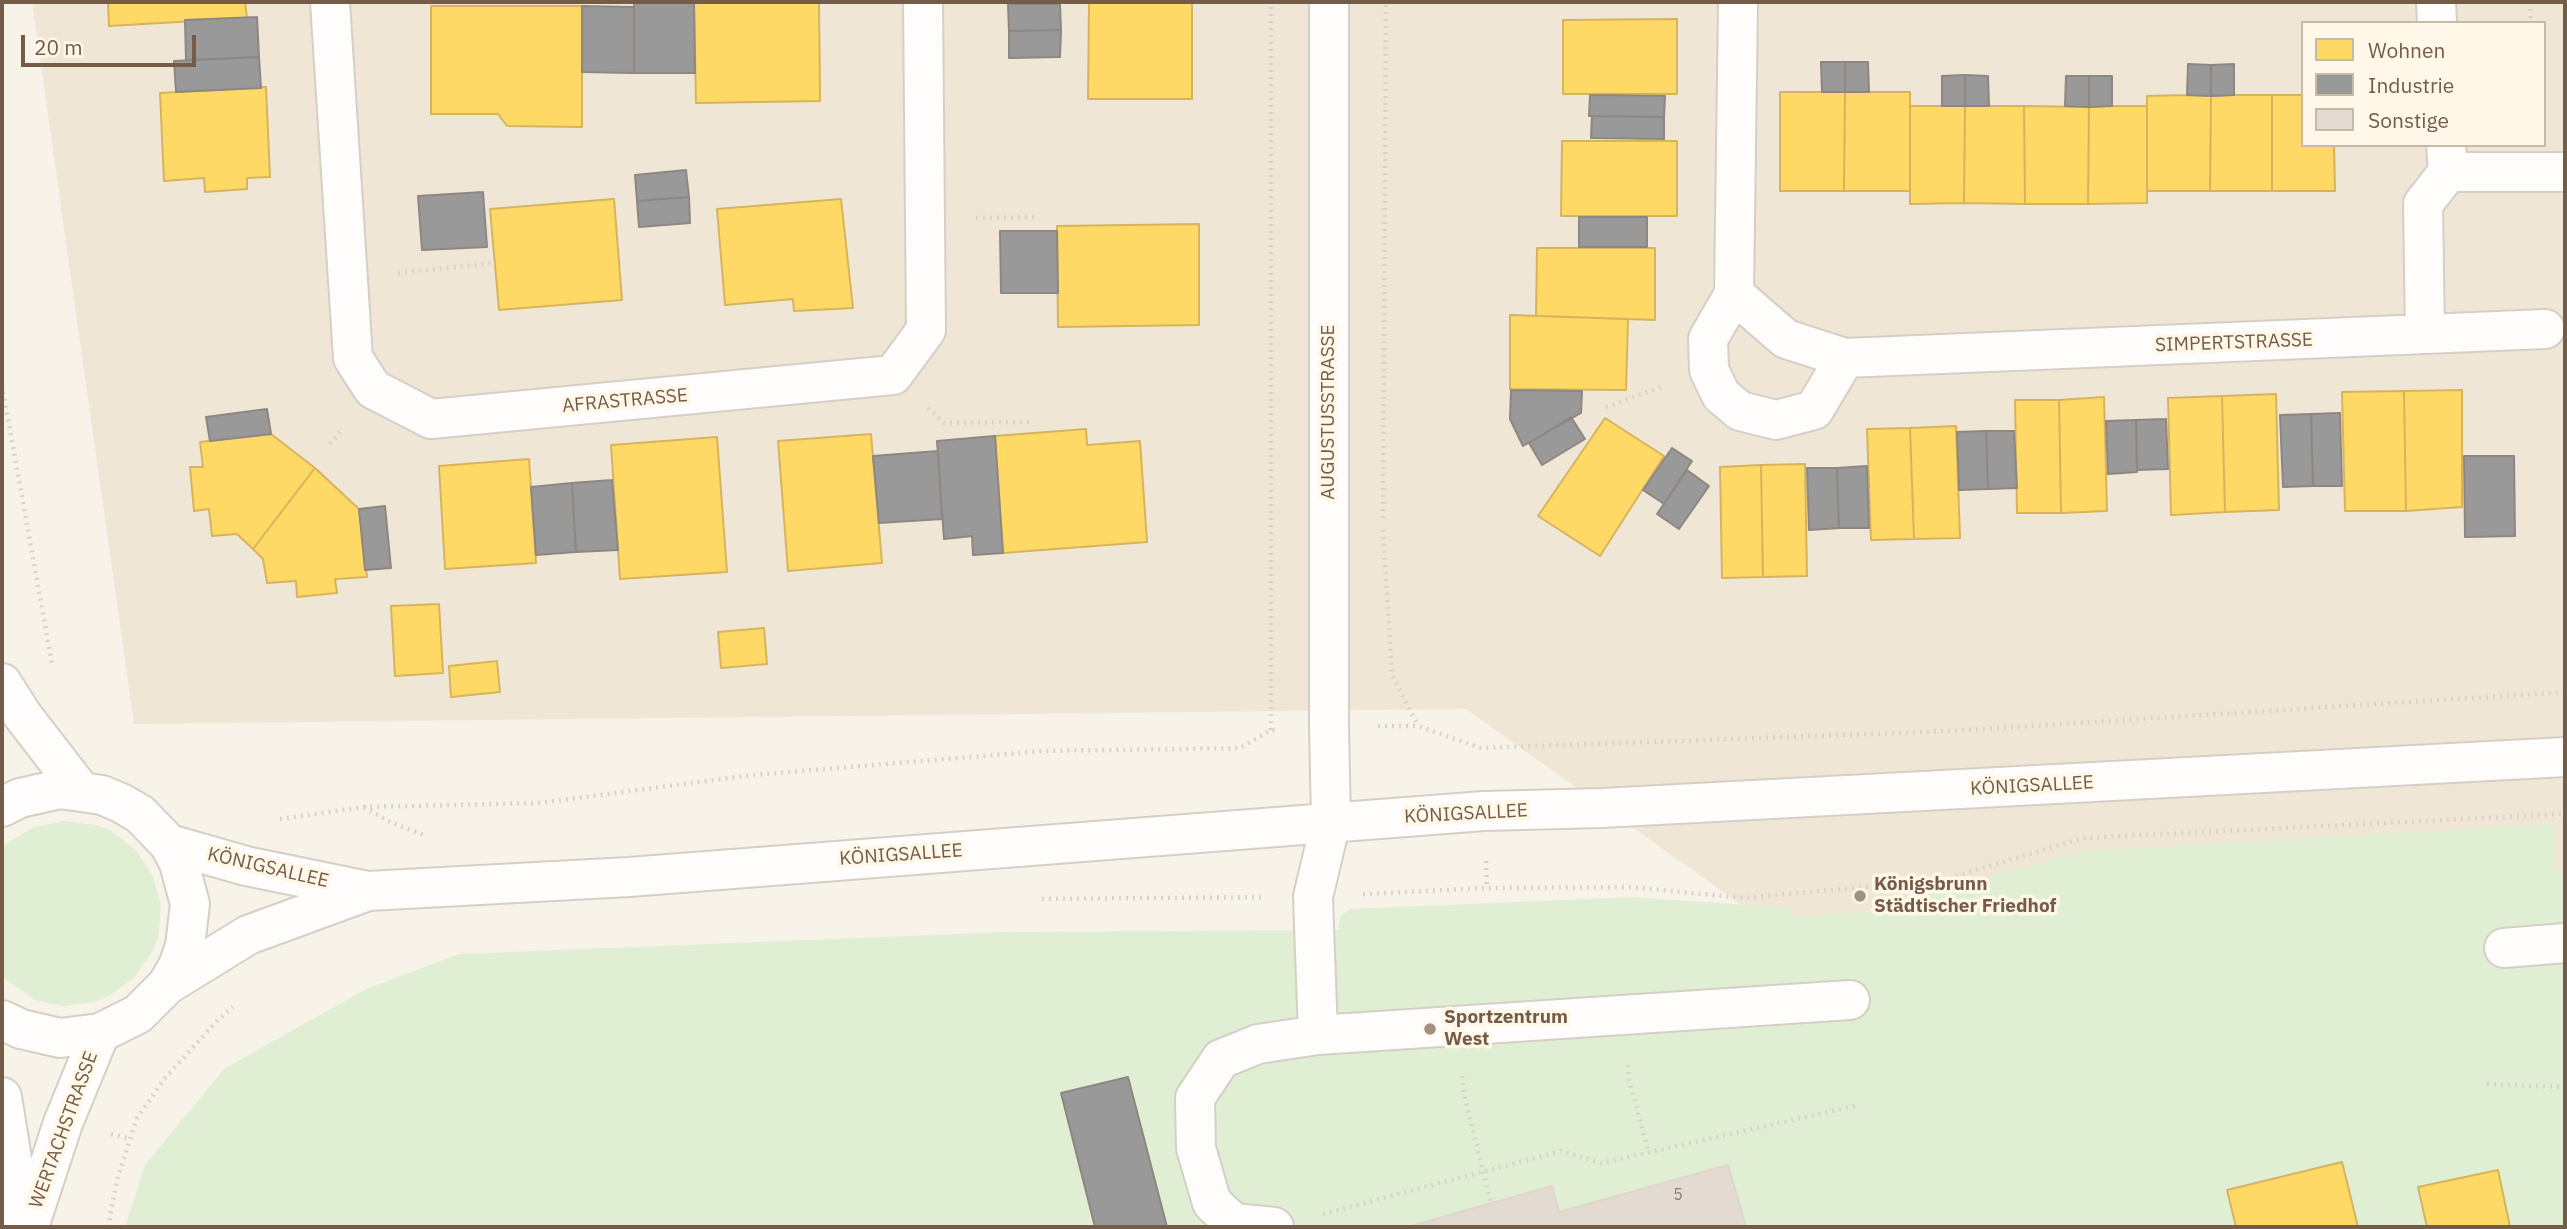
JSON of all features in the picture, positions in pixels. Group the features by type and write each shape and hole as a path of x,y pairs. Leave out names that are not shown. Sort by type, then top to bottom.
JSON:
{"street":[{"name":"AFRASTRASSE","path":"330,2 353,358 373,389 431,419 893,375"},
{"path":"893,375 926,330 923,2"},
{"name":"AUGUSTUSSTRASSE","path":"1318,1035 1313,897 1331,821 1329,2"},
{"path":"1738,2 1734,294 1708,339 1709,370 1721,395 1740,411 1776,420 1814,410 1845,358"},
{"path":"2436,2 2437,21"},
{"path":"2425,334 2423,204 2447,159 2565,172"},
{"name":"SIMPERTSTRASSE","path":"1734,294 1786,339 1845,358 2545,329"},
{"path":"2,683 23,716 81,791"},
{"name":"KÖNIGSALLEE","path":"169,844 246,866 368,891 629,877 1484,811 1602,808 2565,757"},
{"path":"2,807 20,798 60,789 102,795 140,814 169,844 179,863 190,904 186,946 178,966 167,985 138,1014 100,1033 60,1038 21,1029 2,1020"},
{"name":"KÖNIGSALLEE","path":"167,985 247,935 368,891"},
{"path":"2504,948 2565,943"},
{"path":"1274,1227 1234,1223 1212,1203 1196,1148 1195,1098 1221,1059 1258,1044 1318,1035 1850,1000"},
{"name":"WERTACHSTRASSE","path":"29,1227 63,1123 100,1033"},
{"name":"WERTACHSTRASSE","path":"2,1097 23,1227"}],"path":[{"path":"1271,2 1271,730"},
{"path":"1386,2 1383,533 1392,675 1418,726"},
{"path":"2322,2 2396,3"},
{"path":"2530,2 2531,21"},
{"path":"925,219 1038,217"},
{"path":"347,278 494,264"},
{"path":"1606,407 1709,370"},
{"path":"893,375 944,423 1030,422"},
{"path":"2,385 49,652 55,672"},
{"path":"274,819 364,807 539,803 751,775 1042,751 1240,748 1271,730 1418,726 1481,748 1951,730 2565,692"},
{"path":"1038,900 1313,897 1487,888 1630,887 1744,898 1942,880 2083,838 2565,814"},
{"path":"108,1227 117,1180 137,1118 165,1077 217,1021 236,1005"},
{"path":"1626,1015 1629,1080 1649,1153"},
{"path":"1459,1026 1464,1094 1491,1204"},
{"path":"2487,1084 2565,1087"},
{"path":"1314,1217 1561,1151 1601,1163 1855,1106"}],"shaded area":[{"path":"32,2 2565,2 2565,1227 1774,928 1466,709 134,724"}],"green space":[{"path":"64,821 96,825 110,830 135,849 153,876 161,906 158,937 152,952 134,978 109,996 94,1002 64,1006 35,1000 2,977 2,849 34,827"},
{"name":"Sportzentrum West","path":"2553,824 2555,870 2565,869 2565,1227 125,1227 145,1165 224,1069 366,989 459,954 1007,932 1338,930 1341,915 1351,909 1632,897 1791,908 1792,918 1922,906 1923,895 2085,851"}],"building: Wohnen":[{"path":"108,2 245,2 247,18 109,26"},
{"path":"694,2 819,2 820,101 696,103"},
{"path":"1089,2 1192,2 1192,99 1088,99"},
{"path":"431,6 582,6 582,127 507,126 498,114 431,114"},
{"path":"1677,19 1677,94 1563,94 1563,20"},
{"path":"266,87 270,177 247,178 247,189 205,192 204,178 164,181 160,93"},
{"path":"1780,92 1845,92 1844,191 1780,191"},
{"path":"1845,92 1910,92 1910,191 1844,191"},
{"path":"2272,95 2272,191 2210,191 2211,96"},
{"path":"2272,95 2301,95 2301,147 2334,147 2335,191 2272,191"},
{"path":"2147,96 2211,96 2210,191 2147,191"},
{"path":"1910,106 1965,106 1964,203 1910,204"},
{"path":"1965,106 2024,106 2025,204 1964,203"},
{"path":"2024,106 2089,107 2088,204 2025,204"},
{"path":"2147,106 2147,203 2088,204 2089,107"},
{"path":"1562,141 1677,141 1677,216 1561,216"},
{"path":"614,199 622,300 499,310 490,209"},
{"path":"841,199 853,308 794,311 793,299 725,305 717,209"},
{"path":"1199,224 1199,325 1058,327 1057,226"},
{"path":"1537,248 1655,248 1655,320 1536,316"},
{"path":"1510,315 1628,319 1626,390 1510,389"},
{"path":"2462,390 2462,507 2406,511 2404,391"},
{"path":"2404,391 2406,511 2345,511 2342,392"},
{"path":"2276,394 2279,510 2225,512 2222,396"},
{"path":"2222,396 2225,512 2171,515 2168,398"},
{"path":"2104,397 2107,511 2061,513 2059,400"},
{"path":"2015,400 2059,400 2061,513 2017,513"},
{"path":"1605,418 1664,456 1600,556 1538,516"},
{"path":"1956,426 1960,538 1914,539 1910,428"},
{"path":"1910,428 1914,539 1871,540 1867,429"},
{"path":"1086,429 1087,445 1140,441 1147,542 1003,553 995,436"},
{"path":"271,434 315,468 253,549 237,534 212,536 209,509 194,511 190,467 203,467 200,442"},
{"path":"871,434 882,563 788,571 778,441"},
{"path":"717,437 727,572 620,579 611,445"},
{"path":"529,459 536,563 445,569 439,466"},
{"path":"1805,464 1807,576 1763,577 1761,465"},
{"path":"1761,465 1763,577 1722,578 1720,467"},
{"path":"315,468 359,509 367,577 335,579 337,593 297,597 296,581 267,583 263,559 253,549"},
{"path":"439,604 443,673 395,676 391,606"},
{"path":"764,628 767,664 721,668 718,632"},
{"path":"497,661 500,692 451,697 449,666"},
{"path":"2342,1162 2358,1227 2236,1227 2227,1190"},
{"path":"2498,1170 2510,1227 2427,1227 2418,1187"}],"building: Industrie":[{"path":"634,2 694,2 695,73 634,73"},
{"path":"1008,4 1060,4 1061,30 1009,31"},
{"path":"582,6 634,7 634,73 582,72"},
{"path":"257,17 259,57 186,60 185,20"},
{"path":"1061,30 1060,57 1009,58 1009,31"},
{"path":"259,57 261,88 176,92 174,61"},
{"path":"1821,62 1845,62 1845,92 1822,92"},
{"path":"1845,62 1868,62 1869,92 1845,92"},
{"path":"2188,64 2211,65 2211,96 2187,95"},
{"path":"2234,64 2234,95 2211,96 2211,65"},
{"path":"1965,75 1965,106 1942,106 1942,76"},
{"path":"1965,75 1988,76 1989,106 1965,106"},
{"path":"2066,76 2089,76 2089,107 2065,106"},
{"path":"2089,76 2112,76 2112,106 2089,107"},
{"path":"1590,95 1665,96 1664,117 1589,116"},
{"path":"1592,116 1664,117 1664,139 1591,138"},
{"path":"686,170 689,197 637,201 635,175"},
{"path":"483,192 487,247 422,250 418,196"},
{"path":"689,197 690,223 639,227 637,201"},
{"path":"1579,217 1647,217 1647,247 1579,247"},
{"path":"1000,231 1057,231 1058,293 1001,293"},
{"path":"1511,390 1582,391 1581,413 1523,446 1510,419"},
{"path":"267,409 271,434 210,441 206,417"},
{"path":"2340,413 2342,486 2313,486 2311,414"},
{"path":"2311,414 2313,486 2283,487 2280,415"},
{"path":"1571,417 1585,439 1542,465 1529,443"},
{"path":"2166,419 2168,469 2137,470 2136,420"},
{"path":"2136,420 2137,472 2108,474 2106,421"},
{"path":"1986,431 1988,489 1959,490 1957,432"},
{"path":"1986,431 2014,431 2017,488 1988,489"},
{"path":"995,436 1003,553 973,555 972,536 944,539 937,441"},
{"path":"1672,448 1692,461 1664,504 1643,490"},
{"path":"938,451 942,519 879,523 873,456"},
{"path":"2464,456 2514,456 2515,536 2465,537"},
{"path":"1867,466 1869,528 1839,528 1837,468"},
{"path":"1807,468 1837,468 1839,528 1809,530"},
{"path":"1687,470 1709,486 1679,529 1657,514"},
{"path":"612,480 618,550 576,552 572,483"},
{"path":"572,483 576,552 536,555 531,487"},
{"path":"385,506 391,568 365,570 359,509"},
{"path":"1128,1077 1167,1227 1095,1227 1061,1093"}],"building: Sonstige":[{"path":"1728,1165 1746,1227 1407,1227 1552,1186 1559,1212"}],"place":[{"name":"Königsbrunn Städtischer Friedhof","path":"1860,896"},
{"name":"Sportzentrum West","path":"1430,1029"}]}
